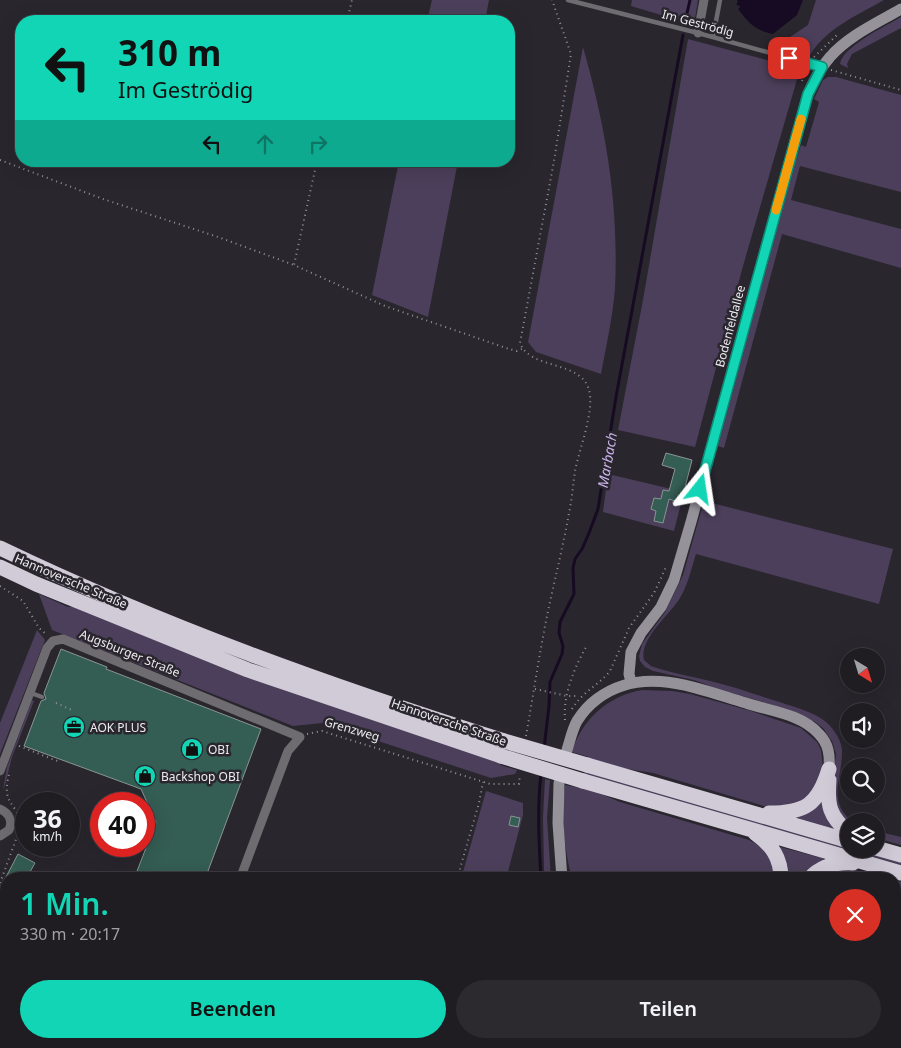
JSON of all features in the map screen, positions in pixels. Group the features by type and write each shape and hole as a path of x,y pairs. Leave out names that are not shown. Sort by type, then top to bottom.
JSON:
{"highway":[{"name":"Hannoversche Straße","path":"0,548 60,576 243,652 419,714 840,838"},
{"name":"Hannoversche Straße","path":"0,566 36,584 248,670 501,756 897,872"},
{"path":"754,814 790,813 805,807 819,794 829,769"},
{"path":"829,769 829,806 836,821 840,825"},
{"path":"750,829 771,846 778,857 781,872"},
{"path":"885,850 901,855"},
{"path":"818,872 839,863 872,865"}],"street":[{"path":"698,33 704,0"},
{"name":"Bodenfeldallee","path":"631,682 630,659 636,643 661,607 674,580 808,94 822,67 842,45 901,9"},
{"name":"Augsburger Straße","path":"53,641 63,639 300,736"},
{"path":"0,771 48,648 53,641"},
{"path":"567,750 576,722 604,693 631,682 660,680 796,718 816,730 823,739 829,756 829,769"},
{"path":"243,872 288,751 300,736"},
{"path":"559,783 558,823 562,872"},
{"path":"0,809 8,814 11,822 8,830 0,836"},
{"path":"561,853 566,872"}],"lane":[{"name":"Im Geströdig","path":"568,0 822,67"},
{"path":"713,37 720,0"},
{"path":"31,693 42,697"}],"path":[{"path":"348,15 352,0"},
{"path":"526,738 575,473 588,423 590,400 589,389 584,380 574,372 532,356 522,348 520,343 554,161 571,54 552,0"},
{"path":"800,86 808,63 839,33"},
{"path":"822,67 901,90"},
{"path":"0,160 15,166"},
{"path":"19,167 104,199 218,237 294,265 384,306 506,348 518,351 522,348"},
{"path":"294,265 315,167"},
{"path":"586,647 574,669 564,712 565,723 580,696 610,671 629,628 654,593 666,565"},
{"path":"0,586 23,601 39,628 53,641"},
{"path":"536,689 567,696 580,696"},
{"path":"56,703 74,711"},
{"name":"Grenzweg","path":"300,736 322,730 490,784 519,784 521,772"},
{"path":"16,754 19,746 60,762"},
{"path":"4,872 22,823 18,811 7,798 6,792 10,770"},
{"path":"459,872 479,803 483,782"}],"shaded area":[{"path":"432,0 489,0 486,15 428,15"},
{"path":"632,0 698,0 694,25 631,6"},
{"path":"737,0 803,0 797,15 773,34 756,28 749,22 738,9 740,7"},
{"path":"816,0 884,0 841,24 822,40 808,59 791,54 781,43 808,25"},
{"path":"901,17 901,28 852,54 847,64 848,68 840,64 843,57 856,44"},
{"path":"688,39 800,69 743,266 695,447 618,430 643,300"},
{"path":"583,47 604,137 613,196 615,226 614,299 601,374 536,352 528,342"},
{"path":"828,77 836,77 901,95 901,192 800,166 791,200 901,229 901,268 782,234 724,448 718,446 795,164 801,145 806,147 819,102 814,99 823,80"},
{"path":"398,167 457,167 428,317 372,295"},
{"path":"608,474 684,492 674,531 603,512"},
{"path":"704,501 893,549 879,604 696,554 681,596 655,629 644,652 644,660 651,666 743,690 805,711 826,722 840,741 840,748 842,750 838,797 844,813 840,813 840,817 832,792 836,754 832,741 823,728 815,722 787,709 694,680 653,671 645,667 640,661 639,656 642,644 665,612 683,575"},
{"path":"39,594 68,607 75,606 500,762 500,765 517,770 515,774 491,778 323,723 293,726 52,630"},
{"path":"37,630 45,640 0,754 0,723"},
{"path":"642,690 690,694 751,711 801,728 817,742 821,750 823,769 819,784 799,805 774,809 653,773 615,767 572,752 582,729 598,711 618,698"},
{"path":"32,700 34,701 12,757 3,790 7,767"},
{"path":"585,771 840,843 840,848 584,775"},
{"path":"545,779 550,780 547,818 551,872 544,872 543,817"},
{"path":"565,785 592,790 620,802 756,843 768,855 774,872 570,872 564,832 563,808"},
{"path":"486,791 523,803 523,815 508,872 463,872"},
{"path":"821,798 835,830 794,819"},
{"path":"885,833 901,837 901,845 885,841"},
{"path":"780,847 824,860 811,872 785,872"},
{"path":"885,857 901,861 901,866 873,858"},
{"path":"855,870 863,872 824,872"}],"building":[{"path":"666,453 692,460 681,503 669,499 663,523 654,521 656,511 651,509 654,498 661,499 663,490 669,491 675,469 662,465"},
{"path":"61,649 107,667 106,669 261,729 208,872 137,872 142,857 155,857 155,792 142,792 141,789 24,746 41,701 46,699 44,693"},
{"path":"511,816 520,818 518,827 509,825"},
{"path":"16,857 24,857 35,863 30,872 9,872"}],"waterway":[{"name":"Marbach","path":"685,22 690,0"},
{"path":"738,4 748,0"},
{"name":"Marbach","path":"544,749 550,682 562,654 563,646 559,633 560,622 574,594 573,568 575,559 582,549 598,509 616,397 683,35"},
{"name":"Marbach","path":"541,773 539,813 541,872"}],"slow traffic":[{"path":"776,210 801,119"}],"place":[{"name":"AOK PLUS","path":"74,727"},
{"name":"OBI","path":"192,749"},
{"name":"Backshop OBI","path":"145,776"}],"route":[{"path":"700,489 808,94 822,67 789,58"}]}
